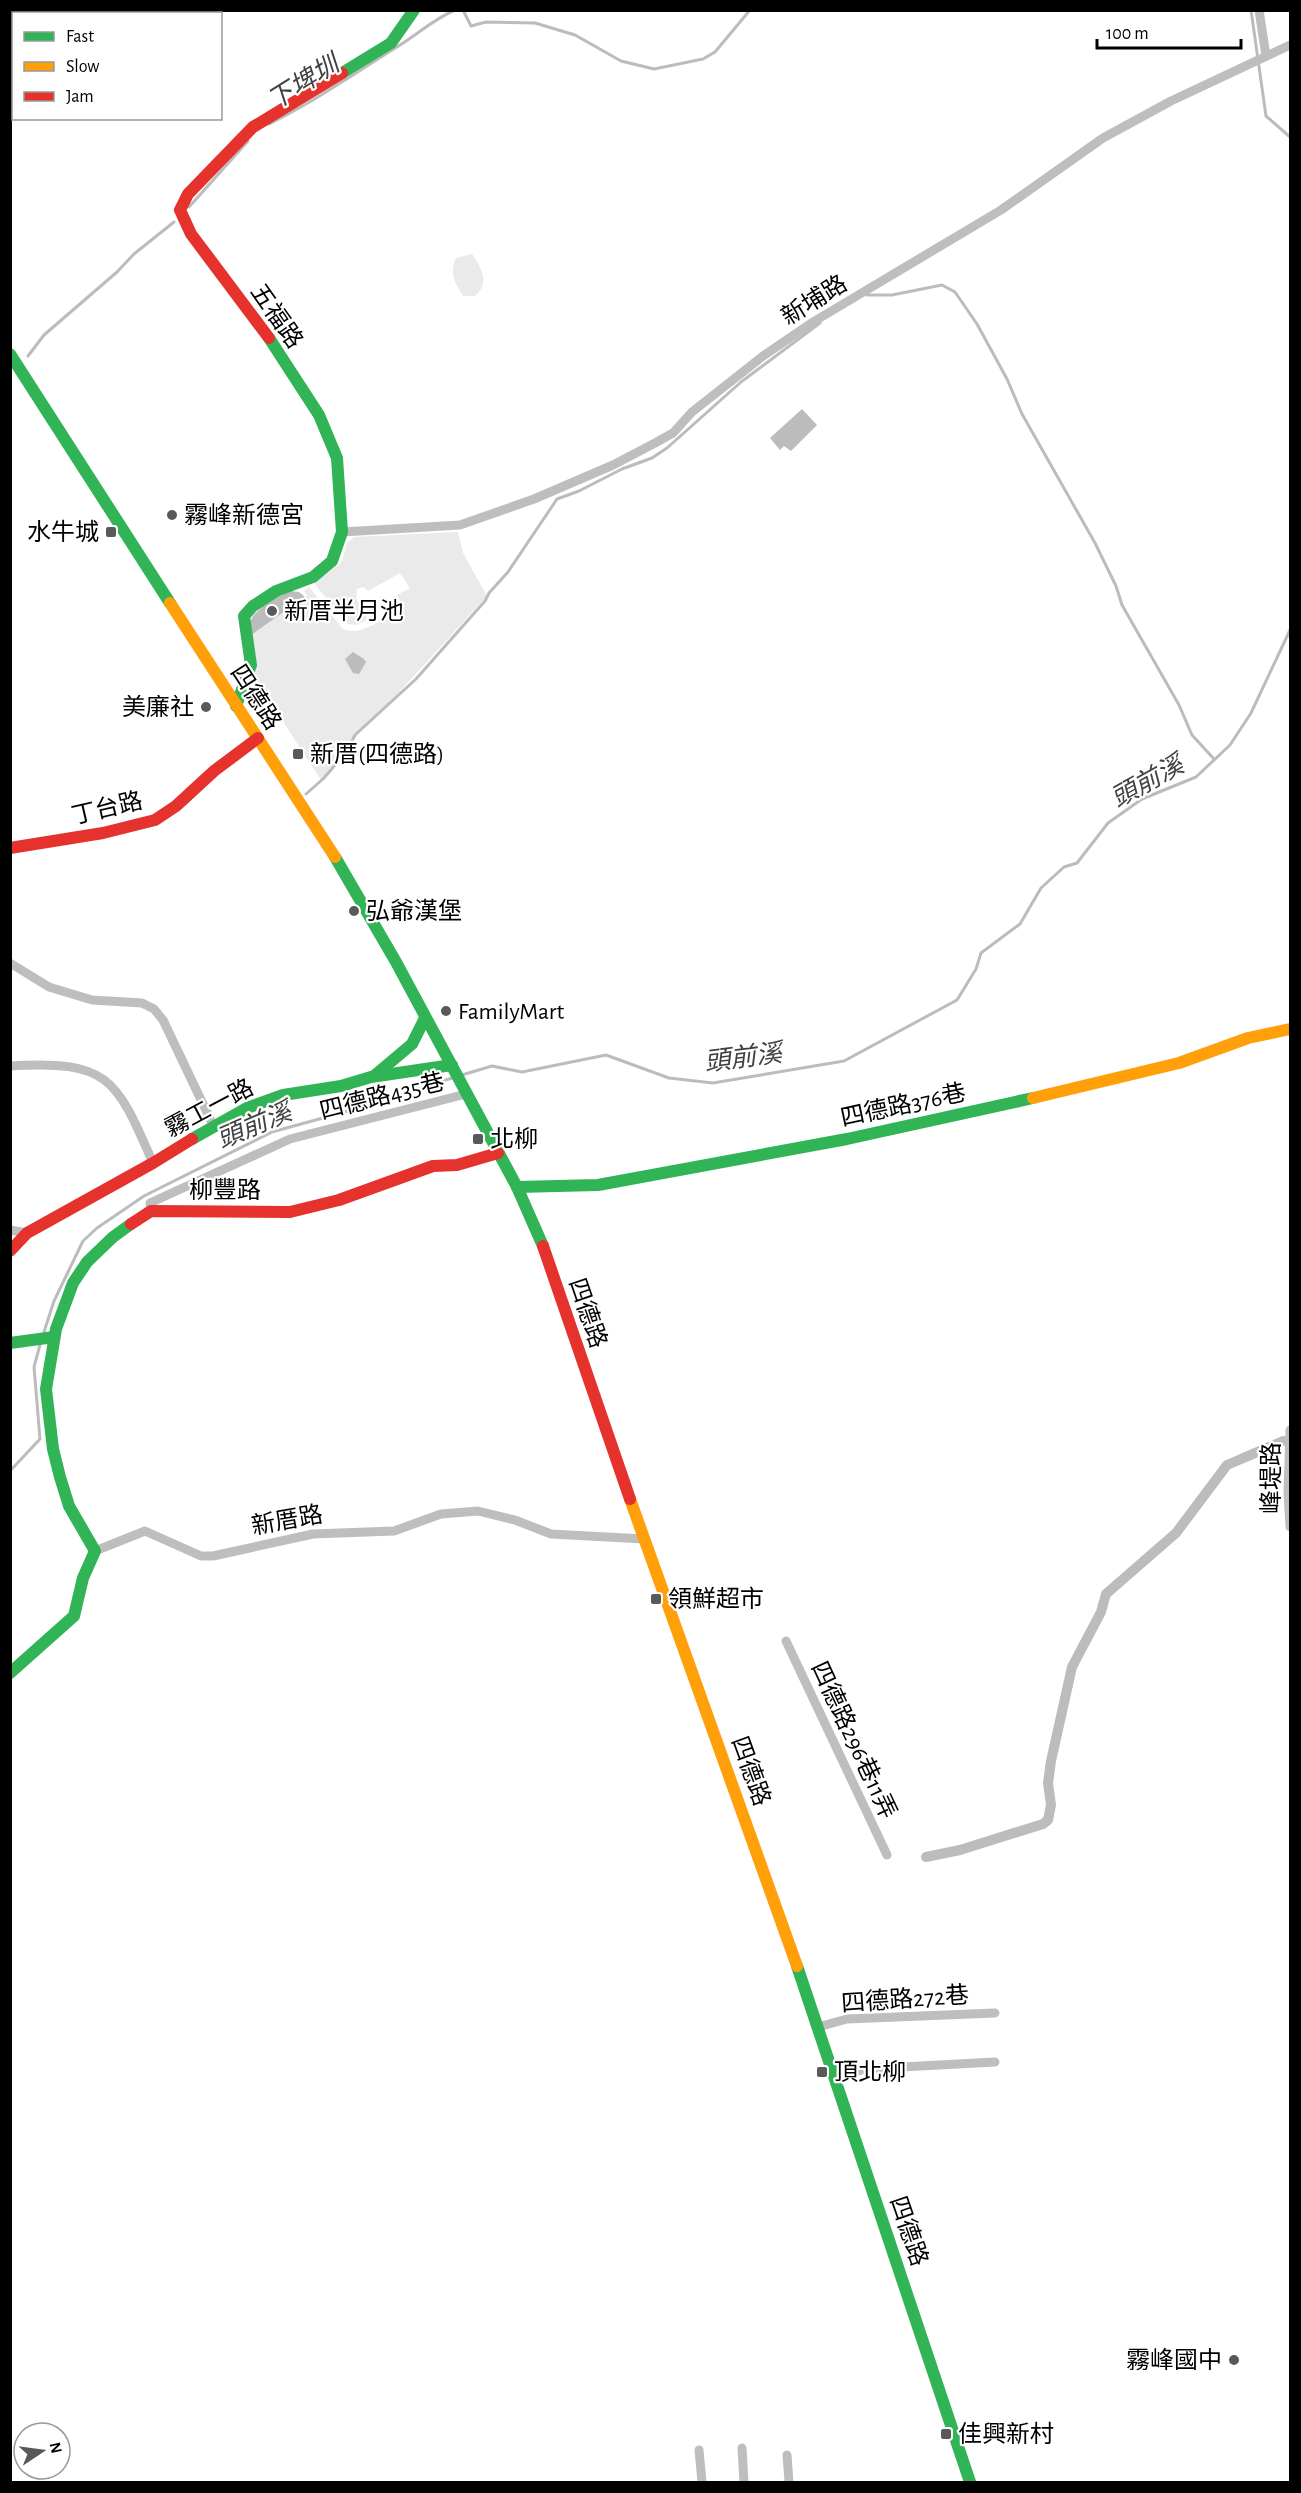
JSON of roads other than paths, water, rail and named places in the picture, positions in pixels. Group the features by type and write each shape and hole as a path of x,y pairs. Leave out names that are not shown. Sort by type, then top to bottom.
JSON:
{"street":[{"name":"五福路","path":"236,706 250,671 251,659 243,630 244,616 253,606 276,591 313,577 332,561 342,532 337,458 328,432 261,326 191,234 180,210 188,194 253,127 391,43 414,10"},
{"path":"1259,10 1263,57"},
{"name":"新埔路","path":"342,532 460,525 534,499 613,465 673,433 692,412 763,356 813,322 1001,210 1103,138 1171,101 1290,45"},
{"name":"四德路","path":"10,354 337,859 396,962 517,1187 543,1245 644,1539 776,1903 970,2482"},
{"name":"丁台路","path":"10,848 103,833 155,820 176,806 214,771 258,738"},
{"path":"10,963 49,987 92,1000 142,1003 154,1009 163,1020 213,1125"},
{"path":"371,1077 400,1055 421,1035 425,1018"},
{"name":"四德路376巷","path":"517,1187 598,1185 847,1139 1084,1087 1179,1063 1248,1038 1290,1029"},
{"path":"10,1066 63,1064 83,1068 111,1083 128,1105 153,1163"},
{"name":"霧工一路","path":"10,1251 27,1233 153,1163 213,1125 248,1108 283,1095 341,1086 371,1077 453,1068"},
{"name":"四德路435巷","path":"151,1211 150,1203 290,1139 464,1090"},
{"name":"柳豐路","path":"151,1211 291,1212 339,1200 432,1166 457,1165 498,1153"},
{"path":"10,1673 74,1616 83,1578 95,1551 69,1506 53,1449 46,1389 54,1337 73,1283 87,1262 112,1237 151,1211"},
{"path":"10,1230 27,1233"},
{"path":"10,1343 54,1337"},
{"name":"峰堤路","path":"1290,1430 1288,1493 1290,1527"},
{"name":"新厝路","path":"95,1551 145,1530 201,1556 213,1556 314,1534 394,1531 441,1514 478,1511 515,1520 551,1534 644,1539"},
{"name":"四德路296巷11弄","path":"786,1641 886,1855"},
{"name":"四德路272巷","path":"818,2027 847,2019 995,2013"},
{"path":"835,2079 864,2069 995,2062"},
{"path":"742,2448 744,2482"},
{"path":"699,2450 702,2482"},
{"path":"787,2455 789,2482"}],"waterway":[{"name":"下埤圳","path":"269,124 319,96 455,10"},
{"name":"下埤圳","path":"463,10 471,26 486,22 535,23 575,35 621,61 654,69 703,59 715,52 750,10"},
{"name":"頭前溪","path":"1251,10 1266,116 1290,137"},
{"name":"下埤圳","path":"189,207 248,141"},
{"name":"下埤圳","path":"28,356 44,335 117,272 134,254 174,222"},
{"path":"867,295 892,295 942,285 955,292 977,324 1007,379 1022,414 1095,543 1116,586 1122,605 1179,705 1192,735 1214,759"},
{"path":"306,794 324,778 347,751 355,735 416,679 485,601 489,593 508,572 557,499 652,458 667,448 741,382 820,323"},
{"name":"頭前溪","path":"462,1075 492,1066 522,1072 606,1055 669,1078 713,1083 844,1061 957,1000 976,969 981,953 1020,924 1041,888 1064,867 1077,863 1108,823 1142,799 1196,777 1230,745 1251,713 1290,630"},
{"name":"頭前溪","path":"43,1335 54,1301 83,1241 97,1228 144,1196 272,1132 370,1105 455,1077"},
{"name":"頭前溪","path":"10,1471 40,1439 34,1367 41,1341"},
{"path":"926,1857 960,1850 1043,1824 1048,1820 1051,1805 1048,1783 1051,1761 1072,1667 1101,1612 1106,1594 1176,1533 1227,1465 1283,1441"}],"place":[{"name":"霧峰新德宮","path":"172,515"},
{"name":"水牛城","path":"111,532"},
{"name":"新厝半月池","path":"272,611"},
{"name":"美廉社","path":"206,707"},
{"name":"新厝(四德路)","path":"298,754"},
{"name":"弘爺漢堡","path":"354,911"},
{"name":"FamilyMart","path":"446,1011"},
{"name":"北柳","path":"478,1139"},
{"name":"領鮮超市","path":"656,1599"},
{"name":"頂北柳","path":"822,2072"},
{"name":"霧峰國中","path":"1234,2360"},
{"name":"佳興新村","path":"946,2434"}]}
